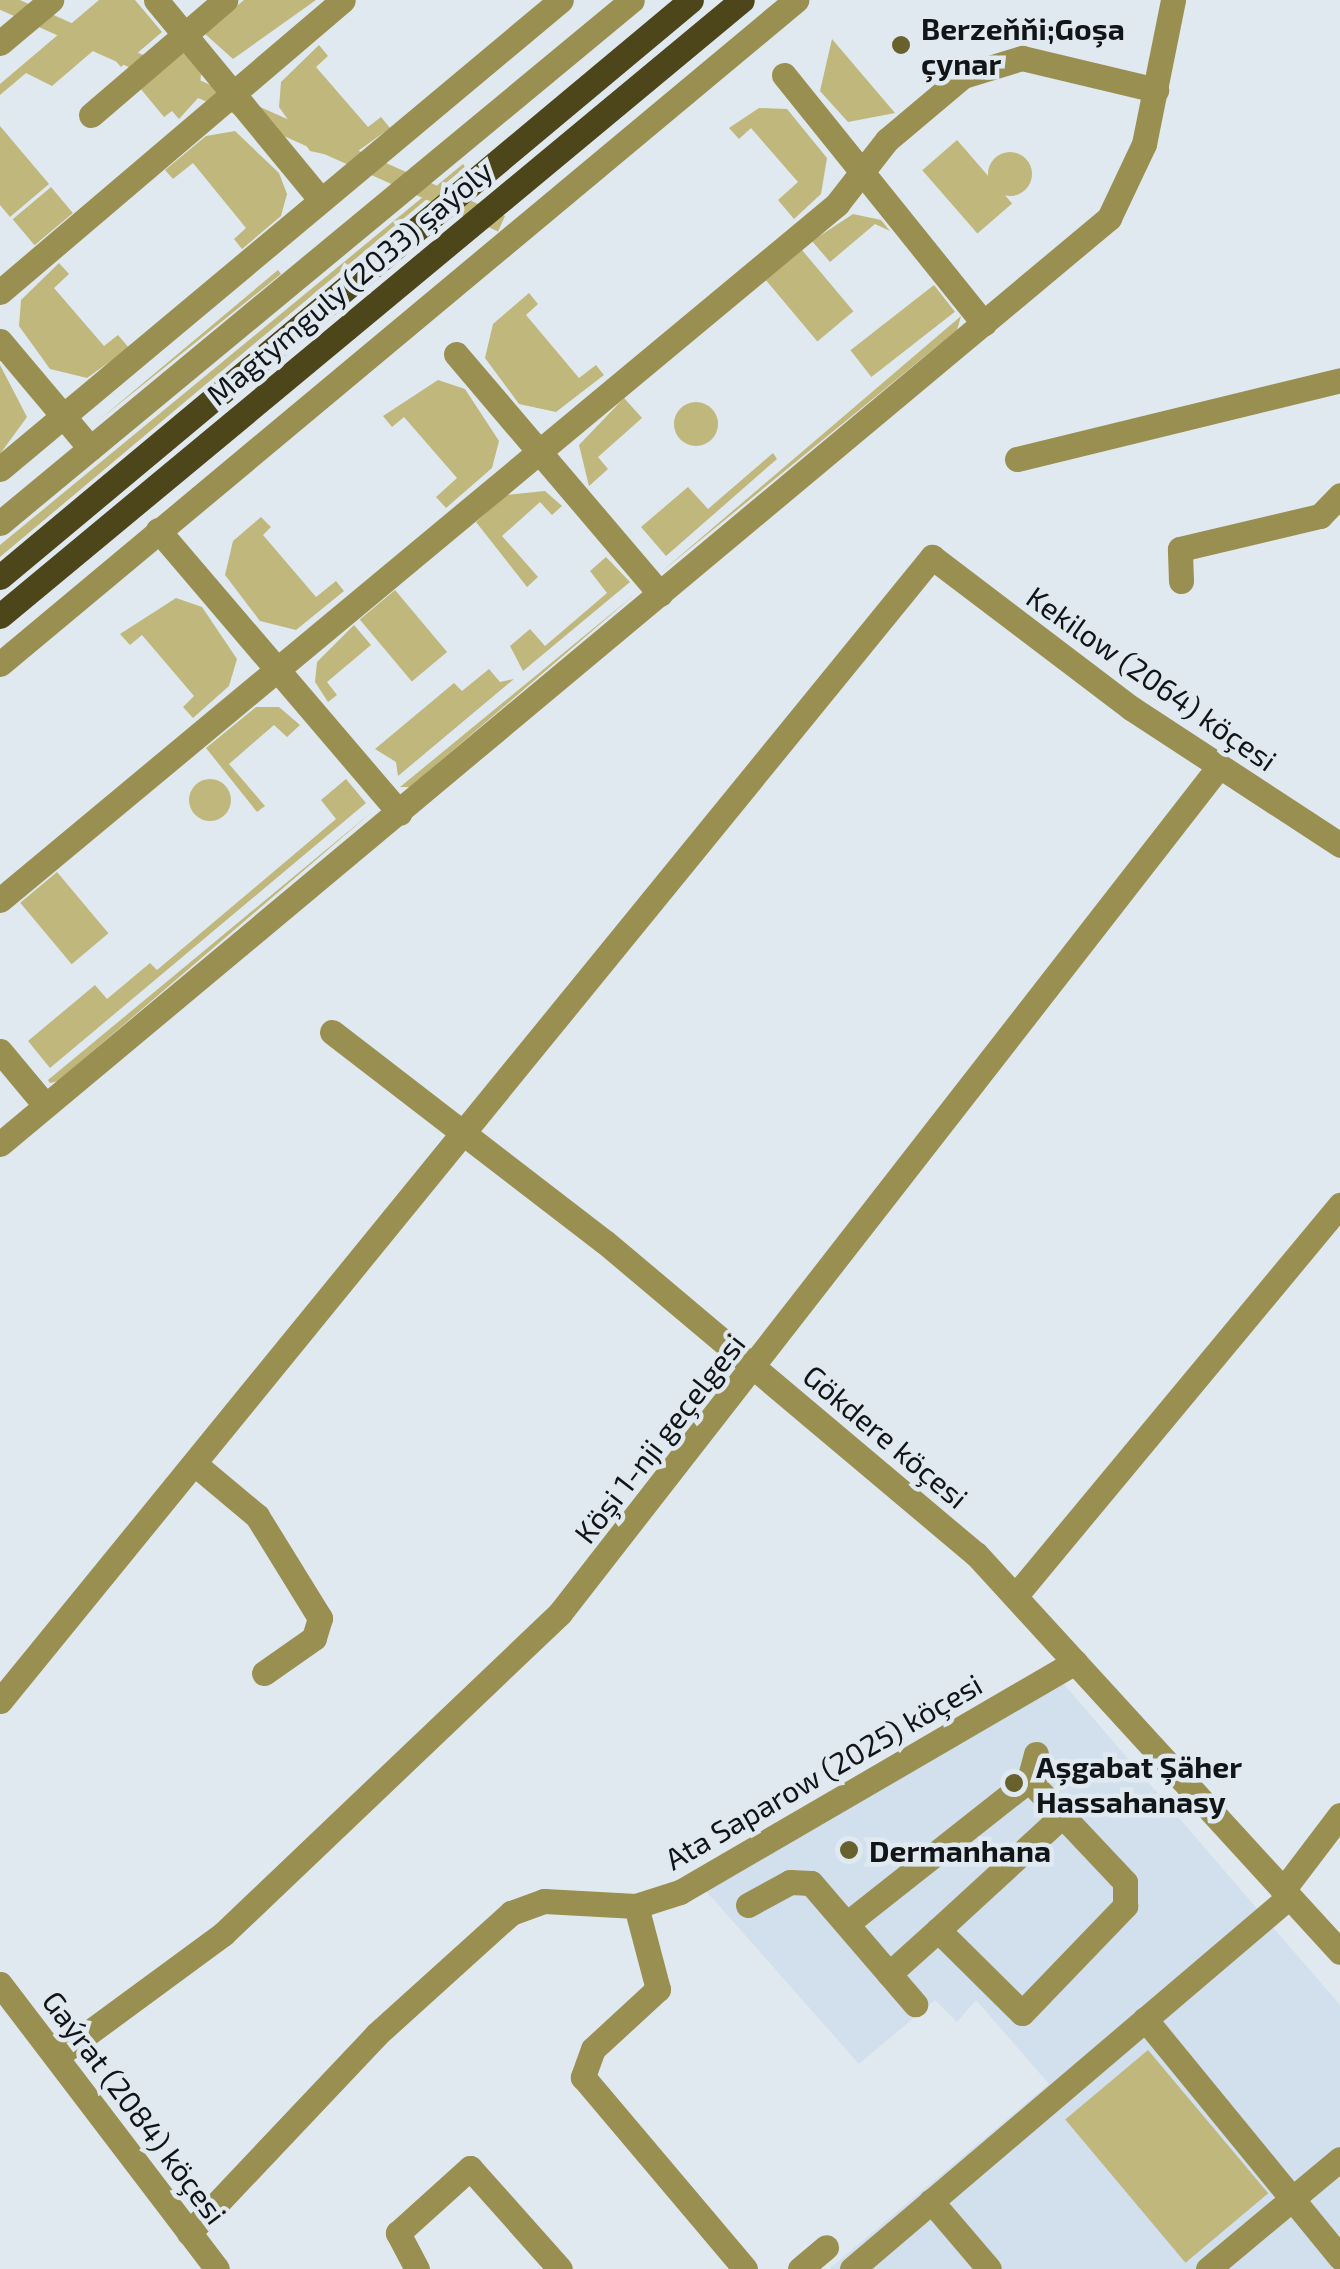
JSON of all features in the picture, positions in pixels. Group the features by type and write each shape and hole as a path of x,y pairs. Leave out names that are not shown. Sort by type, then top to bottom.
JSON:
{"main road":[{"name":"Magtymguly (2033) şaýoly","path":"0,577 691,0"},
{"name":"Magtymguly (2033) şaýoly","path":"0,616 742,0"}],"street":[{"path":"0,43 51,0"},
{"path":"156,0 321,200"},
{"path":"91,114 225,0"},
{"path":"0,292 343,0"},
{"path":"0,469 562,0"},
{"path":"0,523 632,0"},
{"path":"0,664 796,0"},
{"path":"0,1144 984,324 1124,198 1156,90 1173,0"},
{"path":"606,24 629,50"},
{"path":"0,900 274,668 837,204 862,172 964,76 1005,58 1156,90"},
{"path":"651,75 675,102"},
{"path":"784,75 984,324"},
{"path":"487,123 511,153"},
{"path":"528,175 552,205"},
{"path":"0,340 90,448"},
{"path":"456,354 660,594"},
{"path":"1017,459 1340,380"},
{"path":"1180,582 1180,550 1320,516 1340,496"},
{"path":"158,530 400,812"},
{"name":"Kekilow (2064) köçesi","path":"461,1129 932,557 1217,769 1340,845"},
{"name":"Köşi 1-nji geçelgesi","path":"57,2056 223,1934 512,1661 621,1543 1217,769"},
{"name":"Gökdere köçesi","path":"332,1032 461,1129 756,1370 1017,1594 1074,1662 1340,1952"},
{"path":"0,1051 46,1105"},
{"path":"0,1701 196,1465 461,1129"},
{"path":"1017,1594 1340,1205"},
{"path":"196,1465 256,1516 320,1618 314,1638 264,1673"},
{"name":"Ata Saparow (2025) köçesi","path":"189,2233 377,2034 511,1913 544,1902 636,1906 718,1874 1074,1662"},
{"path":"849,1922 1029,1780 1036,1754"},
{"path":"938,1930 1022,2012 1125,1906 1129,1891 1029,1780"},
{"path":"852,2269 1286,1894 1340,1815"},
{"path":"889,1974 1062,1816"},
{"path":"748,1905 804,1880 849,1922 915,2004"},
{"path":"636,1906 658,1990 593,2049 583,2077 745,2269"},
{"name":"Gaýrat (2084) köçesi","path":"0,1984 217,2269"},
{"path":"1145,2019 1340,2257"},
{"path":"1208,2269 1340,2159"},
{"path":"417,2269 398,2233 470,2168 560,2269"},
{"path":"932,2201 989,2269"},
{"path":"800,2269 826,2246"}],"shaded area":[{"path":"0,0 20,0 505,216 498,232 0,10"},
{"path":"99,0 135,0 162,32 121,67 101,44 52,86 26,73 0,95 0,84"},
{"path":"244,0 316,0 233,59 204,33"},
{"path":"832,39 895,113 848,122 820,91"},
{"path":"319,45 328,56 316,67 368,127 381,117 390,128 347,159 310,151 279,107 281,82"},
{"path":"185,50 201,74 199,97 179,119 172,111 164,117 140,88"},
{"path":"759,108 787,109 827,158 821,194 794,219 778,200 798,182 751,128 739,139 729,128"},
{"path":"0,126 49,184 10,217 0,205"},
{"path":"235,131 279,173 287,194 281,216 242,249 234,239 246,228 193,163 173,179 165,170 206,136"},
{"path":"957,140 1012,203 977,234 922,170"},
{"path":"1010,152 1025,159 1032,174 1025,189 1010,196 995,189 988,174 995,159"},
{"path":"463,164 465,167 0,557 0,545"},
{"path":"51,187 73,213 35,245 13,219"},
{"path":"853,214 881,220 890,231 875,224 830,262 812,241"},
{"path":"802,250 853,311 817,341 766,280"},
{"path":"59,263 69,274 54,288 104,346 118,335 129,348 87,378 50,369 19,326 21,300"},
{"path":"278,270 281,274 99,420"},
{"path":"934,285 955,312 871,377 850,350"},
{"path":"529,293 538,304 526,315 579,378 596,365 604,375 556,412 519,404 485,358 493,324"},
{"path":"961,316 957,330 660,573"},
{"path":"0,365 27,417 0,454"},
{"path":"438,380 465,389 499,441 492,468 446,508 436,497 457,478 404,417 392,427 383,416"},
{"path":"624,398 642,418 598,457 608,469 589,486 579,445"},
{"path":"696,402 712,408 718,424 712,440 696,446 680,440 674,424 680,408"},
{"path":"773,453 777,459 666,556 641,527 688,487 708,509"},
{"path":"545,491 562,506 552,515 540,502 502,536 538,577 527,587 476,522 506,495"},
{"path":"261,517 271,527 263,535 316,597 336,581 344,591 296,630 260,621 225,575 233,541"},
{"path":"606,557 630,582 523,671 510,646 530,629 545,646 607,593 590,571"},
{"path":"395,590 447,652 412,682 360,620"},
{"path":"634,595 410,787 400,787"},
{"path":"176,598 202,607 237,659 229,686 193,718 183,707 194,696 142,635 130,645 120,634"},
{"path":"354,625 371,645 327,682 337,695 328,702 315,682 317,662"},
{"path":"489,669 500,682 514,679 398,776 396,762 375,749 454,683 462,691"},
{"path":"256,707 279,707 300,725 287,737 274,725 229,764 265,806 257,812 206,748"},
{"path":"210,779 225,785 231,800 225,815 210,821 195,815 189,800 195,785"},
{"path":"346,779 366,803 50,1068 28,1041 95,985 107,999 150,963 157,970 336,819 321,800"},
{"path":"373,811 58,1081 50,1083 48,1080"},
{"path":"57,872 108,933 72,964 20,903"},
{"path":"1056,1675 1340,2005 1340,2269 829,2269 1049,2084 976,2000 957,2022 935,2000 859,2064 706,1891"},
{"path":"1148,2050 1268,2193 1185,2263 1065,2119"}],"place":[{"name":"Berzeňňi;Goşa çynar","path":"901,45"},
{"name":"Aşgabat Şäher Hassahanasy","path":"1014,1783"},
{"name":"Dermanhana","path":"849,1850"}]}
